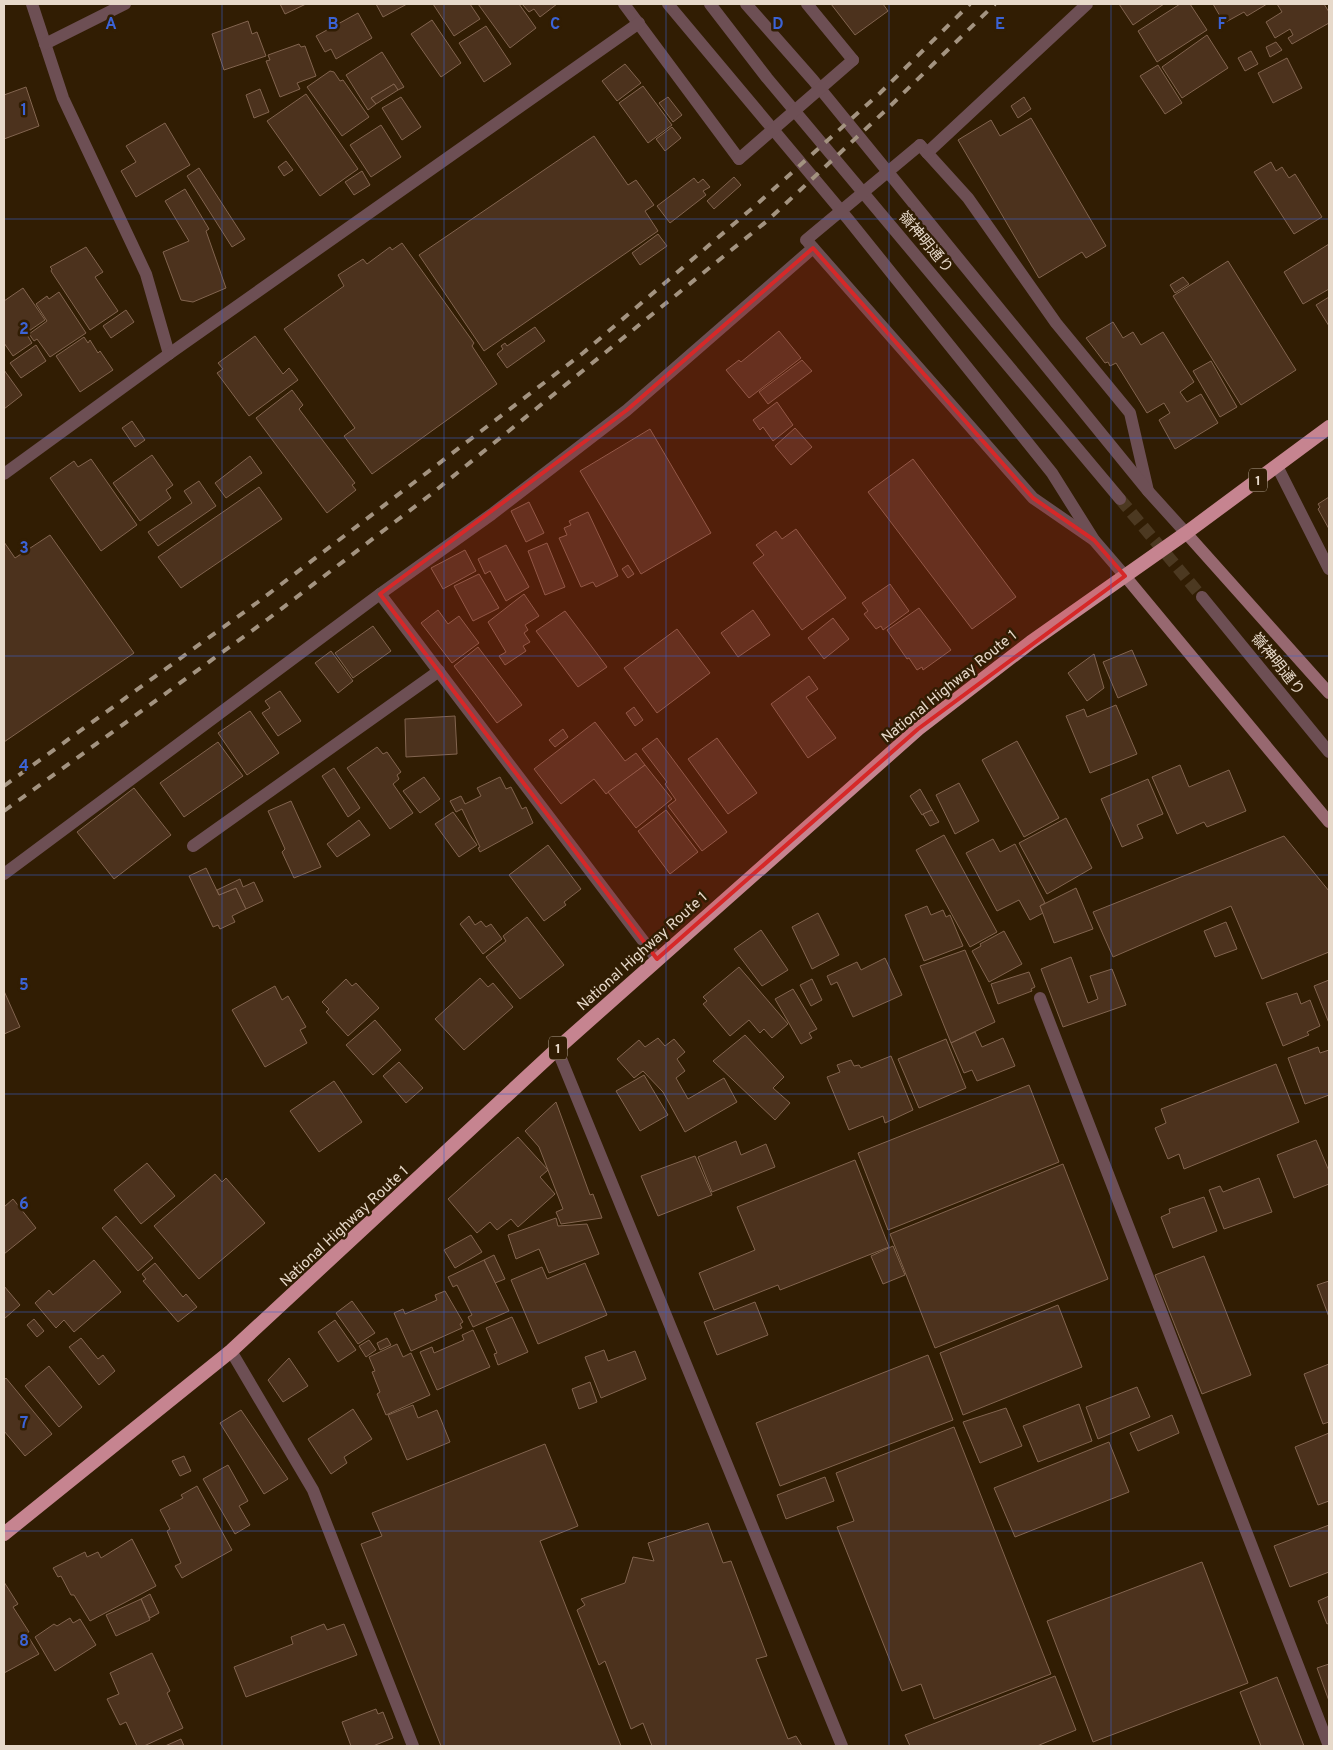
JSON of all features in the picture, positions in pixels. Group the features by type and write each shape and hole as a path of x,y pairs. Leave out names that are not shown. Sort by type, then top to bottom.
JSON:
{"highway":[{"name":"National Highway Route 1","path":"4,1534 231,1351 656,959 918,729 1031,642 1186,533 1329,427"}],"main road":[{"path":"1186,533 1329,693"},
{"path":"1125,576 1329,822"}],"street":[{"path":"32,4 63,98 146,274 169,354"},
{"path":"45,44 125,4"},
{"path":"624,4 738,159 854,60 807,4"},
{"path":"668,4 848,219 1052,473 1094,540 1125,576"},
{"name":"嶺神明通り","path":"710,4 767,78 1120,499"},
{"path":"746,4 813,80 1148,491 1186,533"},
{"path":"4,874 380,594 492,514 627,410 810,244 923,149 1088,4"},
{"path":"4,474 169,354 639,24"},
{"path":"923,149 968,198 1056,323 1130,413 1148,491"},
{"path":"810,244 1033,498 1094,540"},
{"path":"1277,466 1329,569"},
{"path":"380,594 656,959"},
{"name":"嶺神明通り","path":"1202,597 1329,752"},
{"path":"192,846 439,671"},
{"path":"1040,998 1329,1746"},
{"path":"557,1049 842,1746"},
{"path":"231,1351 313,1490 412,1746"}],"highlighted area":[{"path":"813,248 1033,498 1094,540 1125,576 918,729 657,959 380,594 627,410"}],"building":[{"path":"280,4 306,4 285,14"},
{"path":"376,4 407,4 383,17"},
{"path":"433,4 470,4 480,19 454,36"},
{"path":"478,4 519,4 536,28 510,48"},
{"path":"522,4 557,4 540,17 534,9 529,12"},
{"path":"831,4 883,4 888,11 855,35"},
{"path":"1119,4 1164,4 1133,25"},
{"path":"1180,4 1190,4 1207,30 1157,62 1138,31"},
{"path":"1213,4 1267,4 1247,16 1244,12 1224,23"},
{"path":"1277,4 1324,4 1329,12 1329,23 1292,44 1288,38 1293,35 1290,29 1275,38 1266,22 1282,12"},
{"path":"358,13 372,38 336,59 331,49 325,52 316,36"},
{"path":"432,20 461,63 441,77 411,34"},
{"path":"248,21 252,34 257,32 266,56 224,70 212,34"},
{"path":"486,26 511,64 484,82 459,43"},
{"path":"1207,35 1228,68 1182,98 1162,67"},
{"path":"1276,42 1282,50 1270,57 1266,47"},
{"path":"299,44 301,47 305,46 316,76 297,83 300,89 280,97 266,61 270,60 268,55"},
{"path":"1251,51 1258,64 1245,71 1238,58"},
{"path":"382,52 404,87 398,90 394,84 371,98 376,104 368,110 346,75"},
{"path":"1287,58 1302,88 1273,103 1258,73"},
{"path":"625,64 641,83 617,101 602,81"},
{"path":"1158,65 1182,103 1165,114 1140,76"},
{"path":"330,71 334,72 340,81 343,80 369,117 342,136 307,87"},
{"path":"394,84 398,90 376,104 371,98"},
{"path":"643,86 672,125 648,143 619,103"},
{"path":"26,87 39,126 4,139 4,95"},
{"path":"260,89 269,112 254,118 246,95"},
{"path":"306,94 358,169 320,196 267,121"},
{"path":"401,97 421,127 402,140 382,108"},
{"path":"668,97 682,115 673,122 659,103"},
{"path":"1024,97 1031,109 1018,118 1011,106"},
{"path":"1031,118 1106,246 1086,258 1082,252 1039,278 958,140 991,120 1000,136"},
{"path":"165,123 190,165 136,197 121,171 136,162 126,146"},
{"path":"381,125 401,157 371,177 350,145"},
{"path":"672,127 681,138 665,151 656,139"},
{"path":"594,136 628,185 636,180 654,205 645,211 658,231 484,351 419,255"},
{"path":"286,161 293,170 284,176 278,167"},
{"path":"1271,162 1276,171 1282,167 1289,178 1295,174 1322,217 1294,234 1254,172"},
{"path":"199,168 245,239 232,247 187,176"},
{"path":"362,171 370,185 354,195 345,182"},
{"path":"734,177 741,185 714,209 707,201"},
{"path":"694,178 698,183 703,179 710,187 703,191 706,195 670,223 657,206"},
{"path":"185,189 209,229 206,231 226,288 193,302 181,300 163,252 189,241 165,201"},
{"path":"658,234 667,246 640,265 632,253"},
{"path":"402,243 474,343 472,346 497,384 372,474 344,436 355,428 284,329 344,286 338,275 363,259 367,264 390,247 392,250"},
{"path":"1329,244 1329,289 1303,304 1284,272"},
{"path":"86,247 103,272 95,277 118,311 90,330 50,267"},
{"path":"1228,261 1296,370 1241,405 1173,296"},
{"path":"1183,277 1189,284 1175,293 1170,285"},
{"path":"23,288 45,320 26,333 32,343 13,356 4,343 4,301"},
{"path":"59,292 86,333 50,357 37,339 34,341 29,334 47,321 36,304 47,296 49,299"},
{"path":"1329,297 1329,326 1316,305"},
{"path":"126,310 134,322 111,338 103,326"},
{"path":"1113,322 1123,338 1133,332 1141,345 1163,332 1194,382 1180,392 1187,402 1201,394 1218,423 1175,449 1159,420 1170,413 1164,403 1147,413 1116,363 1110,366 1108,362 1105,363 1086,338"},
{"path":"535,327 545,341 507,368 497,354 503,349 501,346 505,343 507,346"},
{"path":"779,331 801,358 749,398 726,370 739,360 741,362"},
{"path":"255,336 283,374 289,368 298,380 249,416 217,373 223,369 218,363"},
{"path":"84,337 88,343 90,340 98,353 100,351 113,370 80,392 56,356"},
{"path":"36,345 46,361 21,378 10,363"},
{"path":"802,360 812,371 768,404 759,392"},
{"path":"1211,361 1237,407 1220,417 1193,371"},
{"path":"4,370 22,395 4,409"},
{"path":"292,390 303,405 299,409 355,483 352,485 356,490 327,513 256,418"},
{"path":"777,402 793,425 773,441 763,427 760,430 753,420"},
{"path":"132,421 145,440 135,447 122,428"},
{"path":"795,428 812,447 791,465 775,446"},
{"path":"650,429 711,533 641,574 580,471"},
{"path":"152,455 173,485 166,490 171,498 140,521 113,483"},
{"path":"250,456 262,473 226,498 215,483"},
{"path":"91,459 137,525 101,551 50,478 74,461 78,467"},
{"path":"913,459 1016,597 972,629 868,492"},
{"path":"199,481 216,506 158,546 148,532 192,503 184,491"},
{"path":"259,487 282,519 181,588 158,557"},
{"path":"1329,497 1329,529 1318,509 1320,507 1318,504"},
{"path":"529,502 544,533 526,542 511,511"},
{"path":"588,512 618,576 596,587 593,582 581,587 559,538 567,535 564,528 571,525 569,521"},
{"path":"796,529 846,598 802,630 753,563 764,555 756,545 776,531 782,539"},
{"path":"50,535 134,653 4,742 4,542 15,558"},
{"path":"547,543 565,587 545,595 528,551"},
{"path":"506,545 529,587 506,601 490,571 485,574 478,559"},
{"path":"465,550 476,571 443,589 431,568"},
{"path":"628,565 634,574 628,578 622,569"},
{"path":"479,574 499,608 473,621 454,586"},
{"path":"890,584 909,611 883,630 881,626 876,629 864,614 868,611 862,603"},
{"path":"524,594 539,616 525,625 528,630 524,633 530,642 523,646 526,651 505,665 499,656 506,652 488,622"},
{"path":"919,608 951,650 923,670 922,667 917,670 909,658 907,659 887,630"},
{"path":"438,610 448,624 459,616 479,643 452,663 421,623"},
{"path":"753,610 770,635 738,657 721,633"},
{"path":"565,611 607,667 578,687 536,631"},
{"path":"833,618 849,639 824,659 808,638"},
{"path":"373,626 391,651 353,678 335,653"},
{"path":"677,629 710,673 657,713 624,668"},
{"path":"478,647 522,705 497,723 454,666"},
{"path":"1132,650 1147,685 1118,698 1103,662"},
{"path":"331,651 353,681 338,693 315,663"},
{"path":"1094,654 1104,688 1087,701 1068,673"},
{"path":"809,676 818,689 806,697 836,738 808,758 771,704"},
{"path":"280,691 301,721 278,736 262,713 270,708 265,701"},
{"path":"1116,705 1137,754 1090,773 1066,716 1084,709 1087,717"},
{"path":"634,707 643,720 635,726 626,713"},
{"path":"250,711 279,753 247,775 218,733"},
{"path":"455,716 457,754 406,757 405,719"},
{"path":"595,722 625,761 636,753 645,765 606,794 594,779 561,804 534,769"},
{"path":"563,729 568,737 555,747 549,740"},
{"path":"657,738 727,832 702,851 668,806 676,800 665,784 667,782 642,749"},
{"path":"717,738 757,793 728,814 688,759"},
{"path":"1017,741 1059,818 1024,837 982,760"},
{"path":"218,742 243,776 184,817 160,783"},
{"path":"377,747 383,754 387,752 401,772 397,775 399,779 393,784 413,813 390,829 347,768"},
{"path":"645,765 672,799 636,828 608,792"},
{"path":"1180,765 1189,787 1229,770 1246,811 1207,827 1204,822 1177,834 1152,777"},
{"path":"334,768 360,808 348,817 322,776"},
{"path":"424,777 440,799 420,813 403,791"},
{"path":"500,777 506,789 511,787 522,809 526,807 533,823 480,852 478,848 480,847 462,809 456,812 450,801 461,796 465,804 481,796 477,788"},
{"path":"1148,779 1163,814 1137,825 1143,838 1122,847 1101,799"},
{"path":"959,783 979,821 955,834 936,795"},
{"path":"134,788 171,835 114,879 77,832"},
{"path":"920,789 932,810 922,815 910,796"},
{"path":"291,801 321,867 294,878 282,852 285,849 268,811"},
{"path":"666,810 698,852 670,874 638,831"},
{"path":"932,810 939,822 930,826 923,814"},
{"path":"453,812 477,845 459,857 435,824"},
{"path":"1066,818 1092,868 1047,894 1019,843"},
{"path":"359,820 370,835 337,857 327,844"},
{"path":"944,835 997,932 970,947 916,850"},
{"path":"1284,836 1329,891 1329,952 1262,979 1231,906 1113,957 1093,912"},
{"path":"993,839 1000,852 1015,844 1045,903 1040,906 1043,913 1030,920 1019,900 997,911 966,853"},
{"path":"548,845 581,889 564,902 566,905 544,921 509,875"},
{"path":"206,868 219,895 236,888 246,909 232,916 235,922 220,929 218,925 213,927 189,876"},
{"path":"240,879 243,887 254,882 263,901 246,909 236,888 219,895 217,890"},
{"path":"1076,888 1093,929 1054,943 1040,906"},
{"path":"927,906 931,915 943,910 946,917 950,915 963,946 924,961 905,915"},
{"path":"818,913 839,955 812,969 792,927"},
{"path":"469,916 475,925 481,921 486,927 491,924 502,939 483,954 460,924"},
{"path":"527,917 564,965 520,999 486,957 506,941 503,936"},
{"path":"1226,922 1237,949 1215,957 1204,931"},
{"path":"761,930 788,970 762,986 734,949"},
{"path":"1004,931 1022,964 989,982 972,951 981,946 980,944"},
{"path":"965,950 995,1022 951,1043 920,966"},
{"path":"1071,957 1088,1003 1098,999 1090,976 1112,969 1126,1005 1063,1027 1041,969"},
{"path":"885,958 902,995 853,1017 837,982 831,985 827,976 857,962 861,970"},
{"path":"739,967 788,1024 772,1038 764,1029 760,1033 749,1020 730,1036 703,1004 707,1001 703,997"},
{"path":"1029,972 1035,987 1031,989 1032,991 998,1004 991,984"},
{"path":"480,978 488,987 493,983 513,1007 464,1050 435,1019"},
{"path":"346,979 352,986 356,983 379,1008 348,1036 326,1012 329,1009 322,1002"},
{"path":"812,979 822,1000 811,1006 800,985"},
{"path":"1329,980 1329,1023 1314,986"},
{"path":"275,986 282,1000 288,996 306,1027 300,1030 307,1043 265,1067 232,1010"},
{"path":"793,989 817,1029 809,1033 812,1038 801,1044 775,999"},
{"path":"4,991 20,1027 4,1034"},
{"path":"1297,993 1301,1004 1310,1000 1320,1026 1307,1032 1309,1035 1283,1046 1266,1003"},
{"path":"375,1020 401,1050 373,1075 346,1045"},
{"path":"975,1032 982,1047 1003,1038 1015,1066 977,1081 972,1070 964,1073 951,1043"},
{"path":"745,1035 784,1077 773,1088 790,1103 775,1120 713,1061"},
{"path":"658,1038 665,1046 674,1039 685,1052 677,1059 685,1071 676,1078 688,1099 724,1078 737,1102 685,1132 663,1092 643,1071 634,1078 617,1059 639,1040 645,1047"},
{"path":"946,1039 966,1088 919,1108 898,1059"},
{"path":"1318,1047 1320,1053 1329,1050 1329,1095 1305,1104 1288,1058"},
{"path":"891,1056 913,1110 885,1123 883,1116 849,1130 827,1077 840,1072 837,1065 851,1060 854,1066 859,1065 861,1068"},
{"path":"399,1062 423,1088 406,1103 383,1076"},
{"path":"1276,1064 1299,1122 1184,1169 1179,1154 1168,1159 1155,1128 1166,1123 1161,1109"},
{"path":"644,1075 668,1115 640,1131 616,1091"},
{"path":"334,1081 362,1122 319,1152 290,1111"},
{"path":"1029,1085 1059,1162 888,1230 858,1153"},
{"path":"556,1102 590,1195 593,1194 602,1218 561,1224 556,1212 563,1209 539,1147 525,1131"},
{"path":"518,1137 548,1170 540,1177 555,1194 518,1227 511,1219 497,1230 490,1222 477,1233 448,1199"},
{"path":"1316,1140 1329,1171 1329,1184 1294,1198 1277,1155"},
{"path":"736,1141 741,1155 766,1144 775,1167 712,1192 698,1157"},
{"path":"695,1156 712,1195 658,1216 641,1176"},
{"path":"855,1160 889,1247 780,1290 778,1285 714,1310 699,1273 755,1250 737,1207"},
{"path":"147,1163 175,1196 141,1224 114,1190"},
{"path":"1063,1164 1108,1279 935,1348 890,1234"},
{"path":"215,1174 222,1182 226,1178 265,1223 199,1279 154,1226"},
{"path":"1259,1178 1272,1212 1224,1229 1209,1190 1220,1186 1223,1192"},
{"path":"1204,1197 1217,1231 1173,1248 1161,1217 1170,1213 1169,1209"},
{"path":"13,1199 36,1228 4,1254 4,1207"},
{"path":"116,1216 153,1258 138,1271 102,1228"},
{"path":"556,1218 558,1226 587,1224 599,1254 549,1273 539,1249 516,1259 508,1235"},
{"path":"471,1235 482,1252 455,1268 444,1250"},
{"path":"893,1246 905,1275 883,1284 871,1256"},
{"path":"494,1255 505,1279 495,1283 484,1260"},
{"path":"1204,1256 1251,1375 1202,1394 1155,1275"},
{"path":"94,1260 121,1292 74,1332 64,1320 56,1328 35,1303 49,1290 53,1295"},
{"path":"484,1260 509,1311 473,1327 468,1317 472,1315 457,1285 453,1287 448,1277"},
{"path":"155,1263 183,1297 186,1294 197,1307 178,1322 143,1281 146,1279 142,1274"},
{"path":"585,1263 607,1315 538,1344 511,1280 542,1267 547,1279"},
{"path":"1329,1281 1329,1317 1317,1285"},
{"path":"4,1286 20,1305 4,1319"},
{"path":"445,1291 463,1322 460,1324 462,1328 411,1351 394,1313 403,1309 405,1314 437,1300 435,1295"},
{"path":"352,1301 375,1333 358,1344 336,1313"},
{"path":"755,1302 768,1335 717,1355 704,1322"},
{"path":"1058,1305 1082,1367 963,1415 940,1353"},
{"path":"512,1317 528,1352 498,1365 494,1354 497,1353 486,1328"},
{"path":"34,1319 44,1331 37,1337 27,1325"},
{"path":"335,1320 356,1350 338,1362 318,1332"},
{"path":"473,1330 490,1367 437,1390 420,1352 432,1347 434,1353 464,1340 462,1335"},
{"path":"81,1338 98,1359 103,1355 115,1371 99,1385 69,1347"},
{"path":"387,1338 391,1345 380,1350 377,1343"},
{"path":"369,1340 376,1350 366,1357 359,1346"},
{"path":"397,1344 403,1357 411,1353 430,1395 386,1415 377,1394 380,1392 372,1372 375,1371 369,1357"},
{"path":"604,1350 608,1361 635,1351 646,1379 601,1398 585,1357"},
{"path":"928,1355 953,1420 780,1486 756,1423"},
{"path":"289,1358 308,1386 283,1402 268,1380"},
{"path":"1329,1364 1329,1422 1323,1424 1304,1374"},
{"path":"49,1366 82,1407 59,1427 25,1386"},
{"path":"6,1378 52,1434 25,1456 4,1431 4,1380"},
{"path":"590,1382 597,1402 579,1409 572,1389"},
{"path":"1137,1387 1150,1417 1098,1439 1086,1407"},
{"path":"1079,1404 1092,1441 1038,1462 1023,1426"},
{"path":"413,1405 418,1418 437,1410 450,1442 407,1460 388,1415"},
{"path":"1006,1408 1022,1446 980,1463 963,1422"},
{"path":"353,1409 372,1439 344,1457 347,1463 331,1474 308,1439"},
{"path":"241,1410 288,1479 264,1494 220,1423"},
{"path":"1172,1415 1179,1433 1138,1451 1130,1433"},
{"path":"954,1427 1051,1674 934,1719 921,1684 902,1691 837,1527 854,1521 836,1473"},
{"path":"1329,1433 1329,1501 1318,1505 1295,1447"},
{"path":"1109,1442 1129,1492 1015,1537 994,1488"},
{"path":"545,1444 578,1526 540,1541 621,1746 441,1746 361,1544 382,1536 372,1513"},
{"path":"184,1456 191,1471 180,1476 172,1461"},
{"path":"228,1465 248,1501 239,1506 250,1525 235,1534 203,1479"},
{"path":"825,1477 834,1501 786,1519 777,1495"},
{"path":"197,1486 232,1550 182,1578 175,1566 181,1563 167,1531 170,1529 160,1510 183,1498 181,1495"},
{"path":"708,1523 723,1563 731,1561 767,1656 756,1659 788,1739 796,1736 802,1746 652,1746 643,1723 631,1729 605,1661 599,1665 577,1610 585,1605 581,1599 625,1583 633,1557 654,1561 648,1543"},
{"path":"1329,1525 1329,1572 1290,1587 1274,1546"},
{"path":"132,1539 156,1586 90,1621 74,1595 71,1595 61,1576 58,1577 53,1568 85,1552 87,1557 98,1552 101,1558"},
{"path":"1202,1562 1248,1683 1093,1742 1047,1621"},
{"path":"4,1582 18,1604 13,1607 29,1632 26,1633 39,1654 4,1673"},
{"path":"150,1594 159,1613 150,1618 141,1599"},
{"path":"1329,1596 1329,1623 1327,1624 1318,1601"},
{"path":"141,1599 150,1620 116,1636 106,1615"},
{"path":"70,1618 73,1623 80,1619 96,1645 55,1671 35,1637 54,1624 57,1626"},
{"path":"324,1624 327,1630 344,1624 357,1655 246,1697 234,1667 293,1644 291,1637"},
{"path":"152,1653 170,1691 167,1693 183,1728 144,1746 137,1746 126,1722 120,1725 107,1699 119,1694 110,1673"},
{"path":"1329,1664 1329,1701 1317,1668"},
{"path":"1055,1676 1076,1730 1037,1746 910,1746 905,1735"},
{"path":"1277,1677 1304,1746 1261,1746 1240,1692"},
{"path":"376,1709 378,1714 383,1712 393,1738 373,1746 351,1746 342,1722"},
{"path":"181,1739 184,1746 165,1746"}],"tunnel":[{"path":"1120,499 1202,597"}],"railway":[{"path":"4,786 258,602 583,353 756,205 880,93 970,4"},
{"path":"4,811 268,619 430,495 767,221 886,110 995,4"}]}
